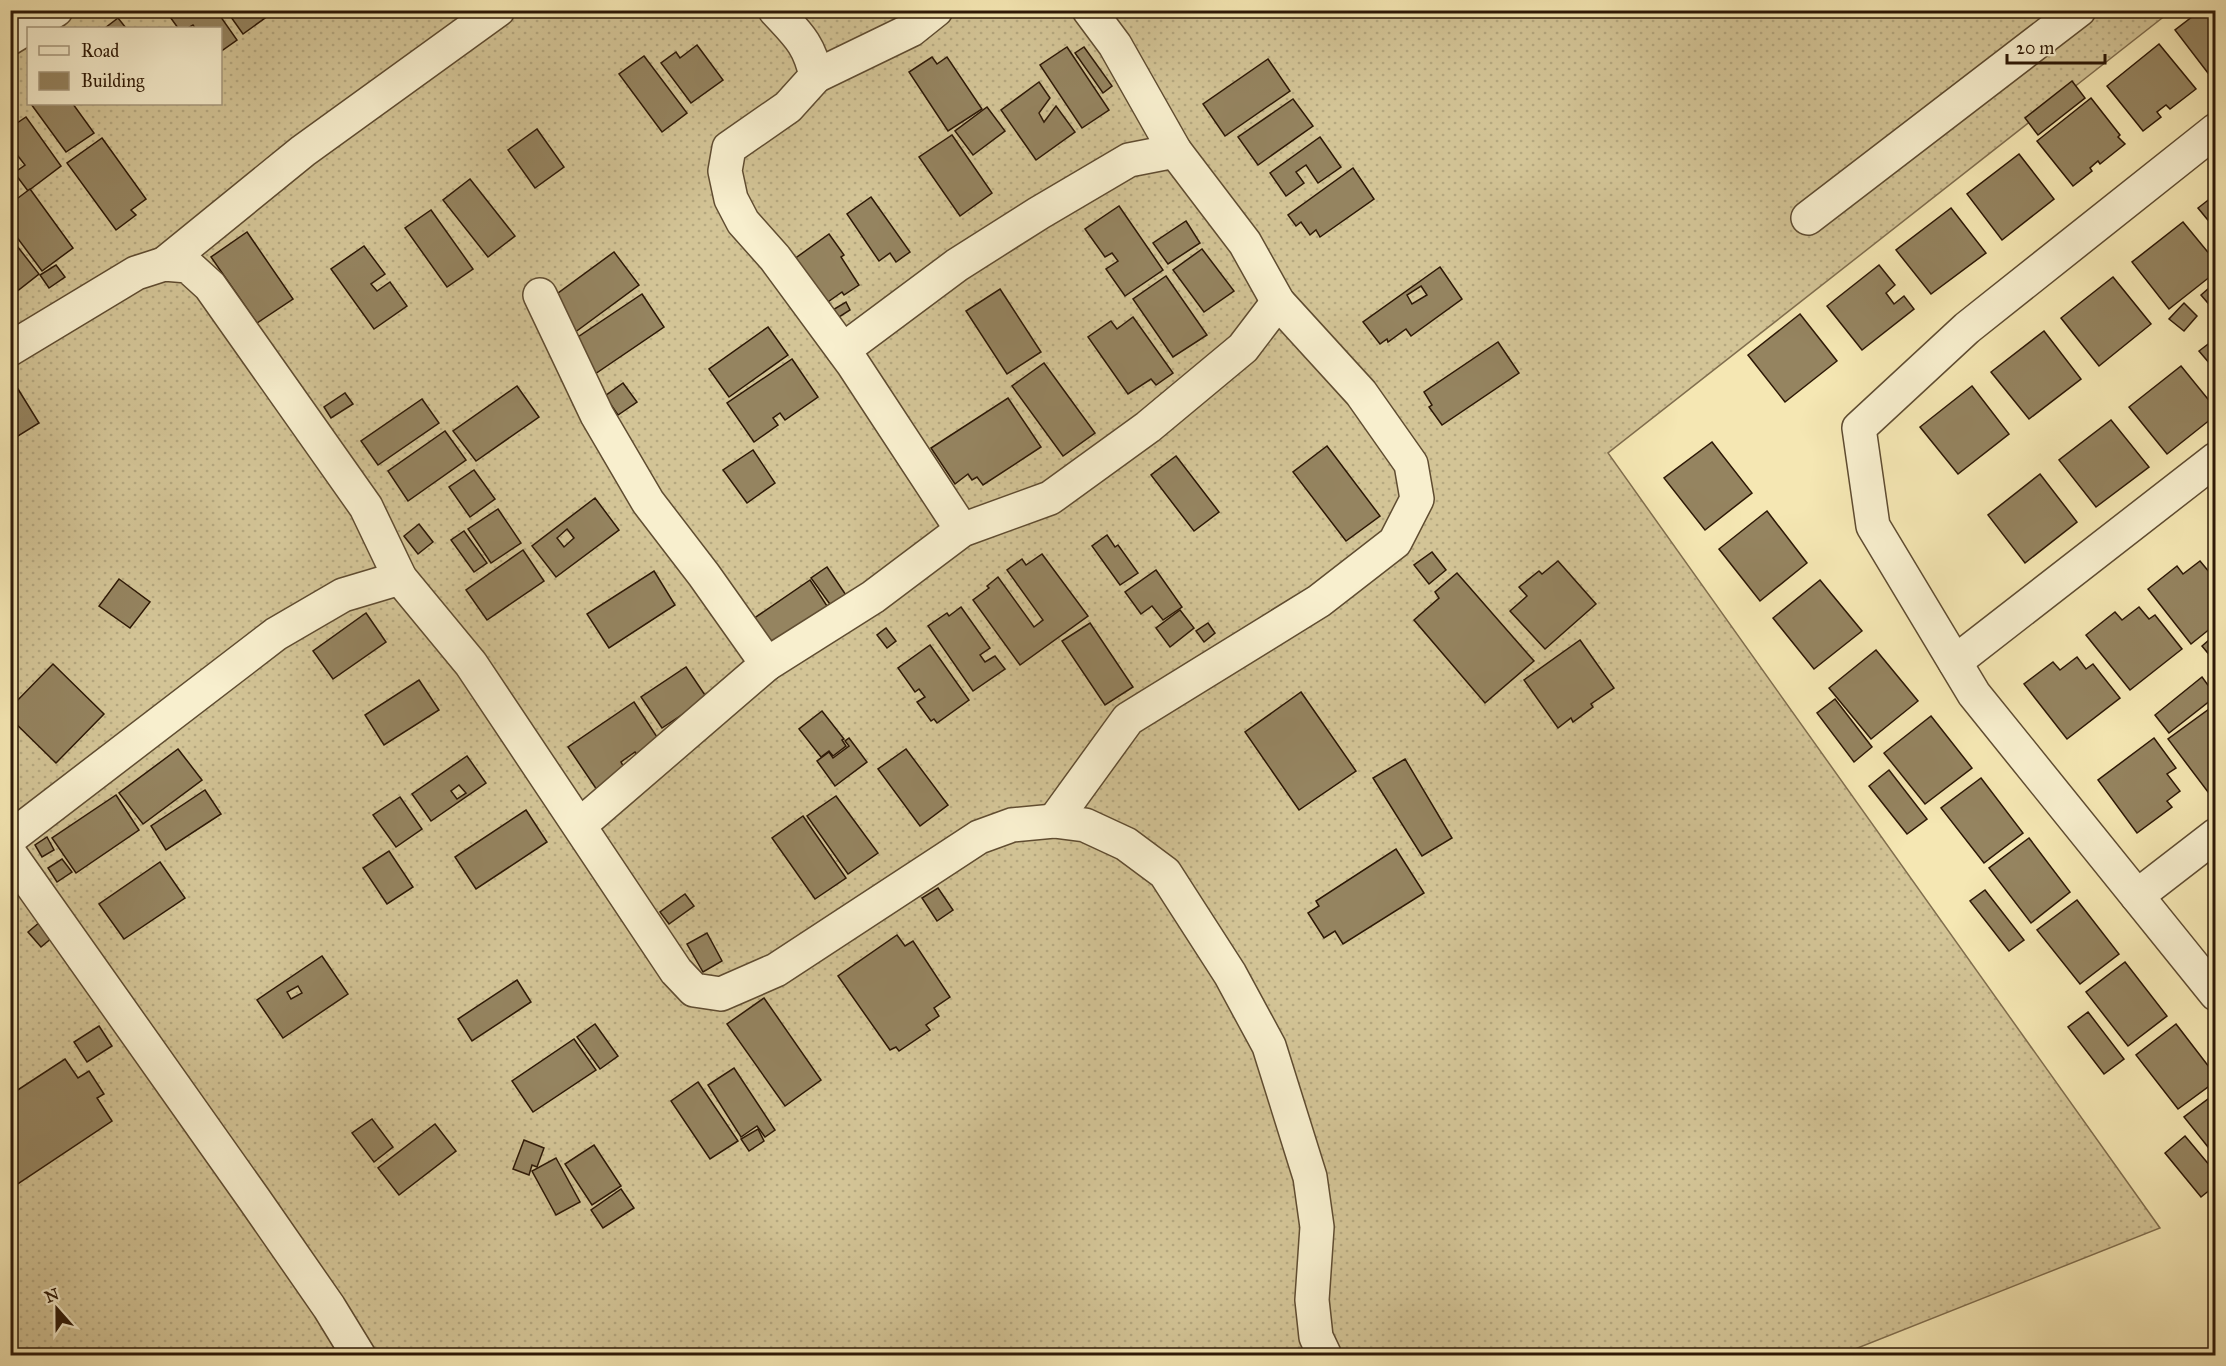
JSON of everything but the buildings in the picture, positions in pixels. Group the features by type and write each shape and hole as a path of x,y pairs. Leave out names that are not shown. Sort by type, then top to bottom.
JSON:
{"street":[{"path":"28,27 56,10"},
{"path":"10,349 136,273 164,264 303,151 498,10"},
{"path":"775,10 797,33 812,55 816,76"},
{"path":"936,10 911,30 816,76 788,107 729,148 725,171 731,199 743,222 775,258 843,350 962,530"},
{"path":"1054,821 1128,719 1319,602 1395,542 1417,499 1411,464 1360,393 1278,302 1245,243 1175,151 1115,45 1089,10"},
{"path":"1808,218 2079,10"},
{"path":"10,38 27,28"},
{"path":"2216,130 1967,328 1858,428 1873,526 1974,694 2216,994"},
{"path":"843,350 957,265 1039,213 1129,160 1175,151"},
{"path":"164,264 188,266 210,286 366,507 400,578 471,664 676,971 694,990 721,994 776,970 979,837 1012,825 1054,821 1085,825 1126,844 1165,873 1230,974 1269,1046 1310,1177 1317,1227 1312,1300 1316,1337 1325,1356"},
{"path":"540,295 597,415 648,502 704,575 767,664"},
{"path":"580,825 767,664 873,597 962,530 1050,498 1148,428 1243,348 1278,302"},
{"path":"1955,662 2216,459"},
{"path":"10,838 276,634 344,595 400,578"},
{"path":"2137,896 2216,836"},
{"path":"10,854 268,1219 329,1307 359,1356"}],"shaded area":[{"path":"10,11 2171,11 1608,453 2160,1228 1840,1355 11,1355"}]}
